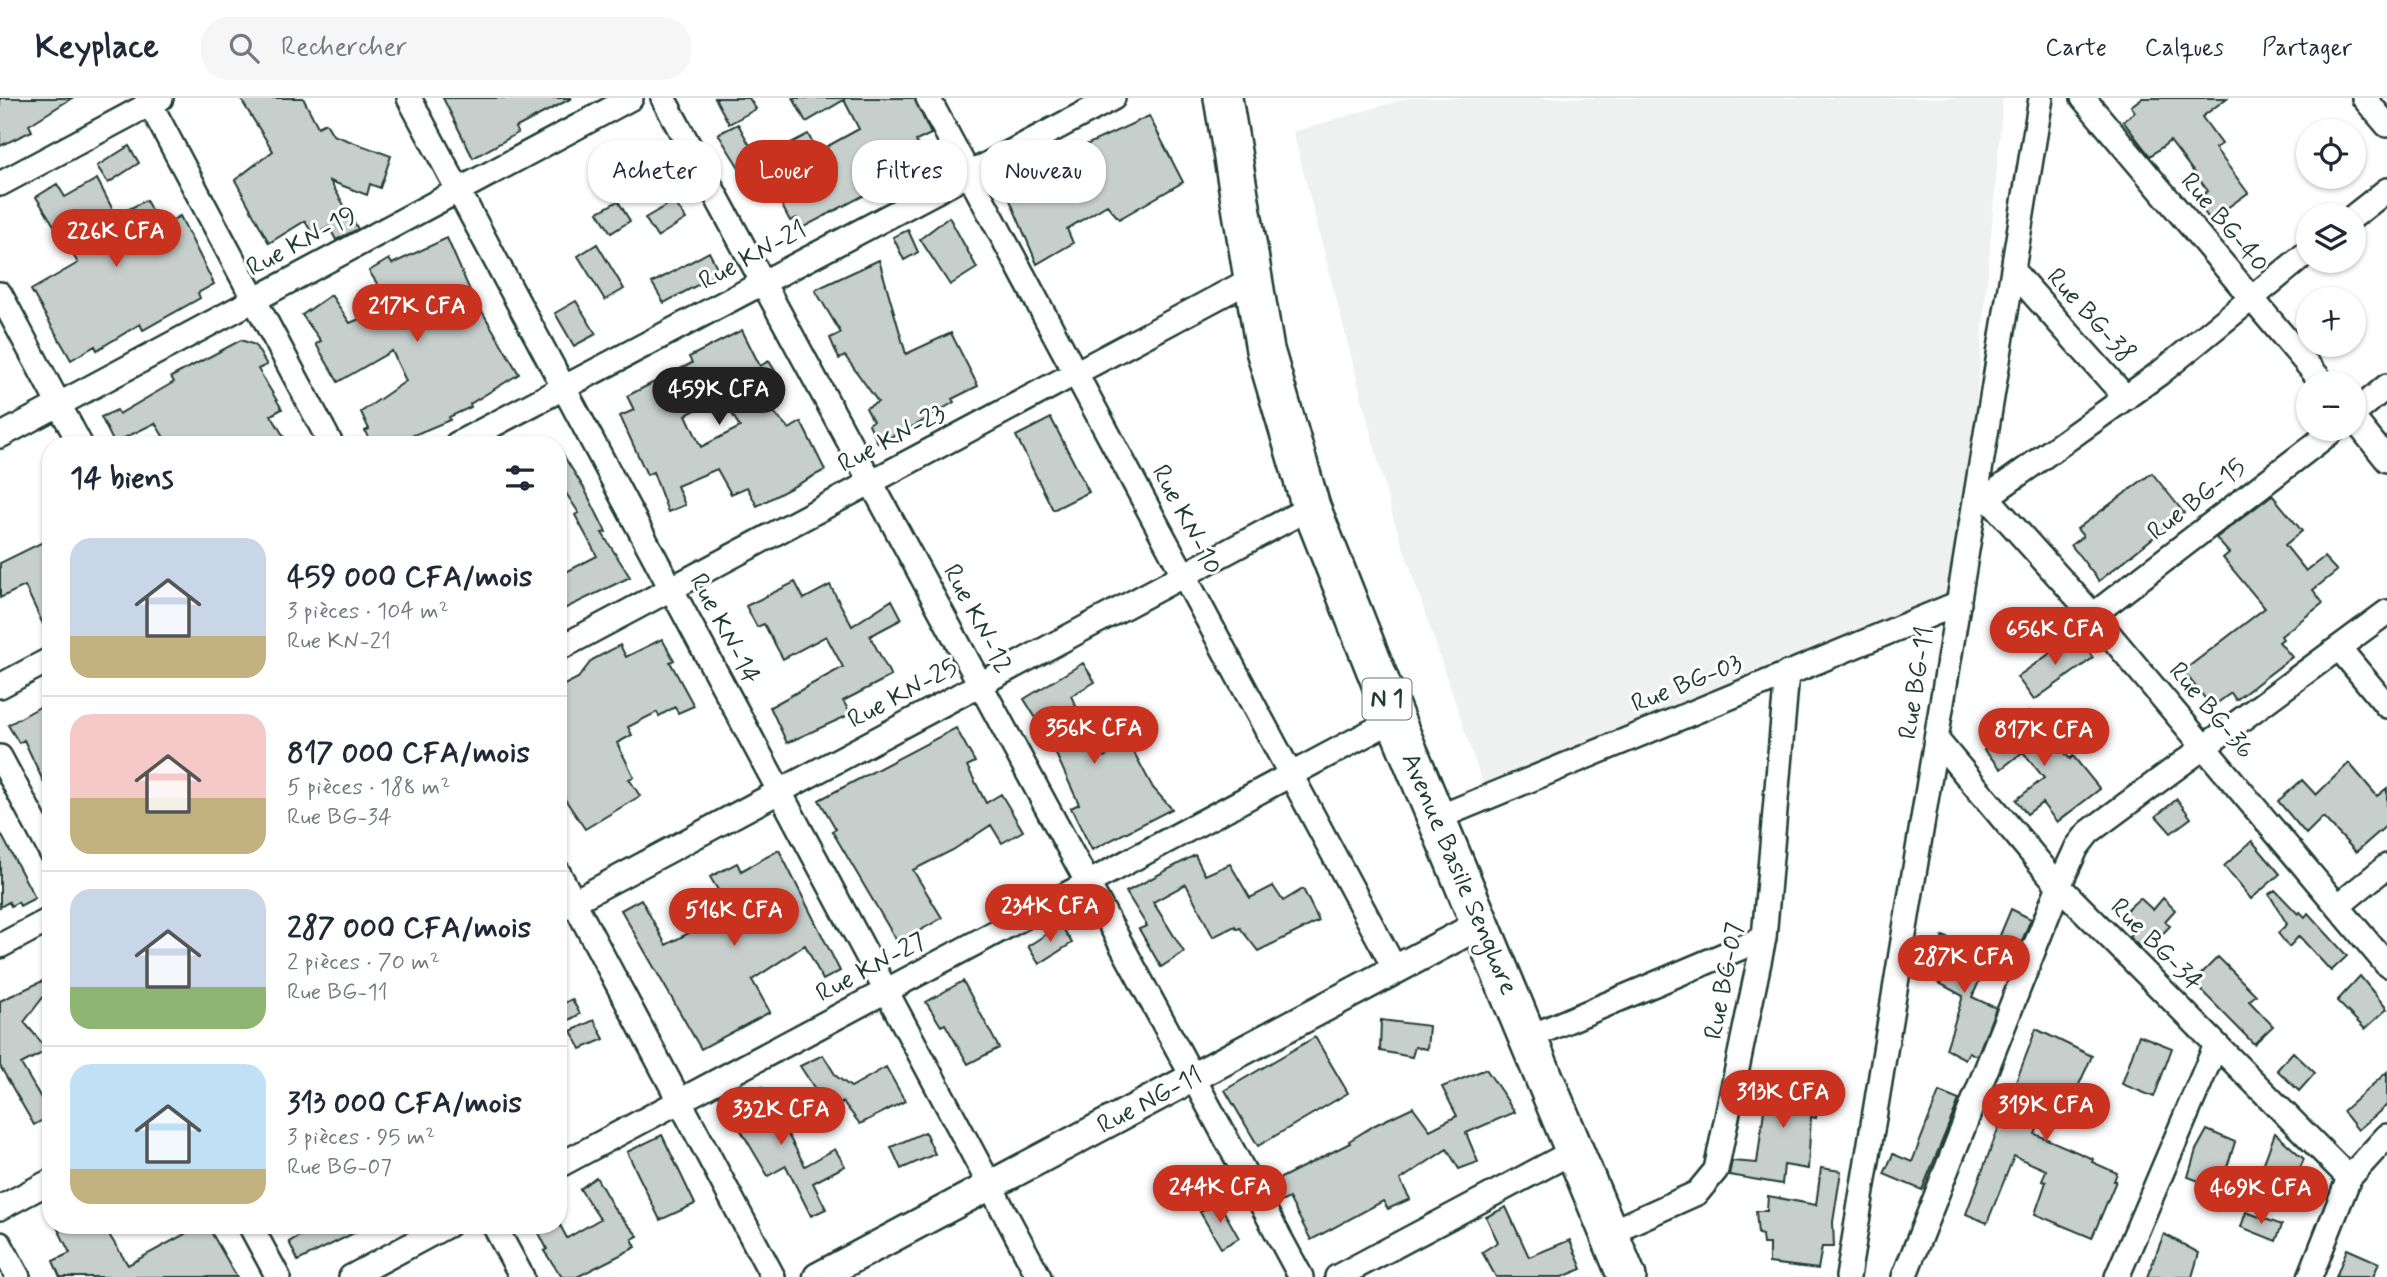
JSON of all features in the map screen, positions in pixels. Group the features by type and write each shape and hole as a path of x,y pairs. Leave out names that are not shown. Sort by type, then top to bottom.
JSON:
{"highway":[{"name":"Avenue Basile Senghore","path":"1223,98 1265,350 1311,507 1395,719 1627,1277"}],"street":[{"name":"Rue KN-14","path":"409,98 1039,1277"},
{"name":"Rue KN-19","path":"0,436 631,98"},
{"name":"Rue KN-12","path":"663,98 1301,1277"},
{"name":"Rue KN-10","path":"928,98 1395,969"},
{"name":"Rue KN-21","path":"472,436 1113,98"},
{"name":"Rue BG-11","path":"1848,1277 1959,603 1982,494 2013,271 2041,98"},
{"name":"Rue BG-40","path":"2083,98 2313,371"},
{"path":"2364,98 2387,124"},
{"path":"0,184 153,100 254,300 327,436"},
{"path":"2366,207 2387,190"},
{"path":"1982,494 2126,398 2296,261"},
{"name":"Rue BG-38","path":"2013,271 2126,398"},
{"name":"Rue KN-23","path":"567,644 1252,279"},
{"path":"0,294 76,436"},
{"path":"2366,406 2387,386"},
{"path":"2366,433 2387,460"},
{"name":"Rue BG-15","path":"2093,615 2319,441"},
{"name":"Rue BG-36","path":"1982,494 2093,615 2387,965"},
{"name":"Rue KN-25","path":"567,904 1311,507"},
{"name":"Rue BG-03","path":"1437,818 1959,603"},
{"path":"1904,1277 2059,886 2077,847 2089,832 2387,612"},
{"path":"2339,648 2387,706"},
{"path":"0,686 42,664"},
{"name":"Rue BG-07","path":"1608,1233 1697,1193 1716,1170 1764,937 1787,673"},
{"name":"Rue KN-27","path":"567,1161 1395,719"},
{"name":"Rue BG-34","path":"1936,739 2059,886 2349,1178"},
{"path":"0,757 42,835"},
{"path":"2338,906 2387,866"},
{"path":"567,907 680,1101 773,1277"},
{"path":"0,946 42,924"},
{"name":"Rue NG-11","path":"818,1277 1481,924"},
{"path":"1527,1038 1764,937"},
{"path":"2117,1277 2216,1045"},
{"path":"2310,1277 2349,1178 2387,1136"},
{"path":"1337,1277 1574,1151"},
{"path":"0,1208 42,1186"},
{"path":"255,1234 278,1277"},
{"path":"351,1277 431,1234"},
{"path":"499,1234 522,1277"},
{"path":"0,1244 18,1277"}],"shaded area":[{"path":"1408,98 2003,98 1959,603 1487,797 1391,511 1293,132"}],"building":[{"path":"0,98 72,98 29,125 32,131 0,146"},
{"path":"240,98 303,98 318,127 326,123 333,135 391,156 380,188 370,184 367,195 330,181 358,229 336,240 329,227 313,235 305,221 269,243 235,180 273,151"},
{"path":"443,98 572,98 515,128 518,133 473,158"},
{"path":"715,98 749,98 756,109 729,124"},
{"path":"793,98 914,98 931,134 918,140 852,140 852,202 802,228 797,218 790,221 781,203 838,203 838,140 859,129 844,100 806,122"},
{"path":"2142,98 2227,98 2202,117 2222,144 2215,148 2248,193 2210,220 2196,200 2208,191 2170,141 2150,156 2123,121 2135,112 2131,106"},
{"path":"1149,116 1183,182 1119,219 1107,205 1067,229 1073,243 1037,264 1011,203 1106,203 1106,140 1097,140"},
{"path":"738,124 747,140 735,140 735,161 718,134"},
{"path":"808,134 811,140 796,140"},
{"path":"129,146 139,163 108,183 97,166"},
{"path":"97,179 116,216 146,200 160,227 180,216 214,284 198,293 200,298 143,330 140,324 97,350 95,346 71,360 31,290 78,263 36,197 57,184 65,197"},
{"path":"619,203 630,221 611,233 598,212"},
{"path":"671,203 675,203 686,219 657,237 645,218"},
{"path":"949,217 977,268 950,285 920,239"},
{"path":"908,230 918,252 904,260 893,237"},
{"path":"447,238 478,309 480,308 519,374 470,404 471,407 449,417 450,420 411,436 367,436 365,431 369,429 361,412 406,381 392,351 338,382 316,344 321,341 302,315 331,295 350,323 364,317 389,302 369,271 389,259 392,264"},
{"path":"597,244 624,289 605,300 578,256"},
{"path":"709,252 720,273 664,303 652,283"},
{"path":"879,260 906,354 951,333 978,386 952,399 954,402 918,424 878,443 869,424 873,421 866,408 878,402 845,356 839,359 830,338 841,333 815,290"},
{"path":"576,301 596,334 574,346 555,313"},
{"path":"742,330 760,366 769,361 778,376 771,380 775,386 760,397 789,429 801,422 825,470 757,506 747,487 731,494 717,469 677,486 685,505 668,512 653,472 647,475 620,416 634,410 627,396 692,363 689,357","holes":["721,380 737,408 731,412 740,427 701,447 686,415 699,408 691,393"]},
{"path":"241,340 255,345 267,365 258,369 282,409 271,415 283,436 163,436 155,423 128,436 110,436 101,417 117,410 119,414 174,382 171,377"},
{"path":"1051,418 1089,492 1053,510 1016,436"},
{"path":"567,461 606,532 602,533 630,577 567,608 567,571 597,556 575,515 579,513 567,495"},
{"path":"2152,473 2184,513 2099,581 2071,545 2083,536 2077,529"},
{"path":"2272,495 2302,531 2285,545 2306,571 2324,557 2337,571 2313,590 2323,603 2281,636 2283,639 2279,642 2292,657 2236,700 2231,693 2212,707 2183,671 2265,608 2223,558 2229,553 2216,538"},
{"path":"42,542 42,622 25,586 0,598 0,563"},
{"path":"795,582 804,599 830,585 852,626 892,600 902,619 870,636 891,676 843,701 851,714 787,743 770,707 843,667 826,636 783,659 764,624 757,627 746,606"},
{"path":"2077,634 2093,658 2034,700 2017,677"},
{"path":"662,639 674,660 670,662 694,706 678,713 675,707 659,716 657,712 628,727 632,735 617,743 634,777 629,779 640,796 585,829 567,802 567,684 578,678 592,660 620,645 626,657"},
{"path":"1083,663 1095,682 1071,696 1096,747 1098,746 1104,757 1129,743 1153,788 1172,809 1092,850 1071,808 1079,804 1049,739 1024,699"},
{"path":"42,706 42,779 24,740 19,743 8,725"},
{"path":"2029,711 2070,759 2073,756 2100,789 2057,822 2042,803 2027,814 2016,800 2044,778 2023,752 2001,769 1984,750"},
{"path":"956,728 975,762 967,766 986,803 1001,794 1023,831 1002,843 991,825 953,850 913,870 942,918 898,943 832,831 836,829 819,800"},
{"path":"2349,763 2377,796 2387,788 2387,825 2356,852 2323,817 2306,834 2278,801 2302,780 2316,795"},
{"path":"2177,799 2191,818 2171,833 2156,816"},
{"path":"0,832 35,898 20,906 18,902 11,906 9,902 0,907"},
{"path":"2252,841 2280,874 2251,899 2224,866"},
{"path":"779,850 840,971 823,980 805,945 752,980 770,1012 701,1049 621,910 641,899 666,945 731,911 710,877 737,863 741,871"},
{"path":"1195,855 1205,875 1230,864 1250,898 1273,886 1283,901 1303,889 1319,921 1258,951 1240,928 1235,926 1213,937 1186,884 1153,902 1184,952 1161,967 1139,929 1147,926 1126,892"},
{"path":"2275,890 2298,914 2300,912 2305,917 2308,913 2347,956 2331,971 2299,936 2289,947 2278,933 2287,924 2269,894"},
{"path":"2140,898 2153,910 2163,898 2175,910 2165,921 2170,926 2153,944 2148,939 2140,947 2129,937 2137,928 2122,914"},
{"path":"2011,909 2031,919 2012,965 1991,957"},
{"path":"1061,925 1072,943 1039,964 1028,946"},
{"path":"1943,936 1990,957 1972,997 1996,1008 1977,1056 1969,1052 1965,1059 1946,1049 1963,996 1930,978"},
{"path":"2218,957 2256,995 2249,1001 2273,1026 2254,1044 2193,982"},
{"path":"2360,976 2387,1009 2365,1029 2337,1001"},
{"path":"42,981 42,999 24,1022 42,1043 42,1053 21,1064 42,1100 42,1120 34,1125 0,1066 0,1001"},
{"path":"963,981 999,1048 968,1064 945,1024 941,1026 926,1002"},
{"path":"572,999 580,1014 567,1021 567,1002"},
{"path":"594,1020 604,1039 581,1049 571,1031"},
{"path":"1381,1020 1429,1026 1427,1049 1415,1047 1412,1057 1380,1051"},
{"path":"2036,1029 2092,1056 2067,1111 2048,1102 2035,1134 2093,1159 2092,1162 2117,1173 2092,1238 2035,1214 2046,1182 2042,1181 2046,1170 2014,1156 1987,1223 1966,1214"},
{"path":"2139,1035 2172,1048 2154,1097 2122,1084"},
{"path":"1315,1037 1348,1093 1258,1146 1225,1090"},
{"path":"2293,1052 2315,1073 2299,1091 2277,1070"},
{"path":"823,1055 836,1076 851,1087 886,1067 905,1101 860,1124 843,1102 830,1112 800,1066"},
{"path":"1486,1069 1515,1112 1466,1133 1478,1162 1459,1169 1447,1149 1400,1180 1410,1199 1388,1209 1383,1201 1311,1240 1289,1198 1281,1202 1271,1183 1413,1107 1430,1130 1457,1116 1442,1087"},
{"path":"2387,1072 2387,1105 2358,1130 2343,1111"},
{"path":"1769,1073 1801,1079 1801,1084 1820,1088 1816,1118 1811,1117 1808,1169 1784,1165 1782,1184 1729,1175 1732,1161 1757,1163"},
{"path":"762,1087 805,1166 835,1149 845,1166 813,1183 826,1209 811,1216 786,1166 768,1176 727,1107"},
{"path":"1939,1092 1959,1100 1922,1190 1884,1174 1893,1154 1912,1162"},
{"path":"2207,1130 2235,1142 2220,1189 2188,1177 2196,1150"},
{"path":"925,1132 935,1154 901,1169 891,1147"},
{"path":"2275,1133 2304,1159 2293,1184 2284,1181 2281,1189 2258,1179"},
{"path":"662,1135 695,1204 660,1220 627,1152"},
{"path":"1821,1168 1841,1171 1833,1222 1834,1247 1822,1247 1818,1269 1769,1263 1769,1244 1763,1244 1762,1235 1758,1234 1756,1211 1767,1211 1768,1196 1816,1205"},
{"path":"596,1177 615,1210 638,1236 632,1239 636,1247 577,1277 562,1277 544,1251 547,1249 540,1234 565,1234 567,1238 600,1219 580,1189"},
{"path":"1219,1203 1239,1238 1221,1248 1200,1212"},
{"path":"1506,1207 1529,1257 1570,1240 1582,1269 1562,1277 1496,1277 1482,1252 1498,1242 1486,1217"},
{"path":"2246,1212 2282,1225 2276,1241 2241,1227"},
{"path":"60,1234 109,1234 128,1265 185,1234 212,1234 237,1277 60,1277 53,1261 70,1253"},
{"path":"303,1234 352,1234 298,1261 289,1242"},
{"path":"2164,1234 2199,1253 2192,1277 2147,1277"},
{"path":"2347,1249 2379,1263 2373,1277 2336,1277"}]}
